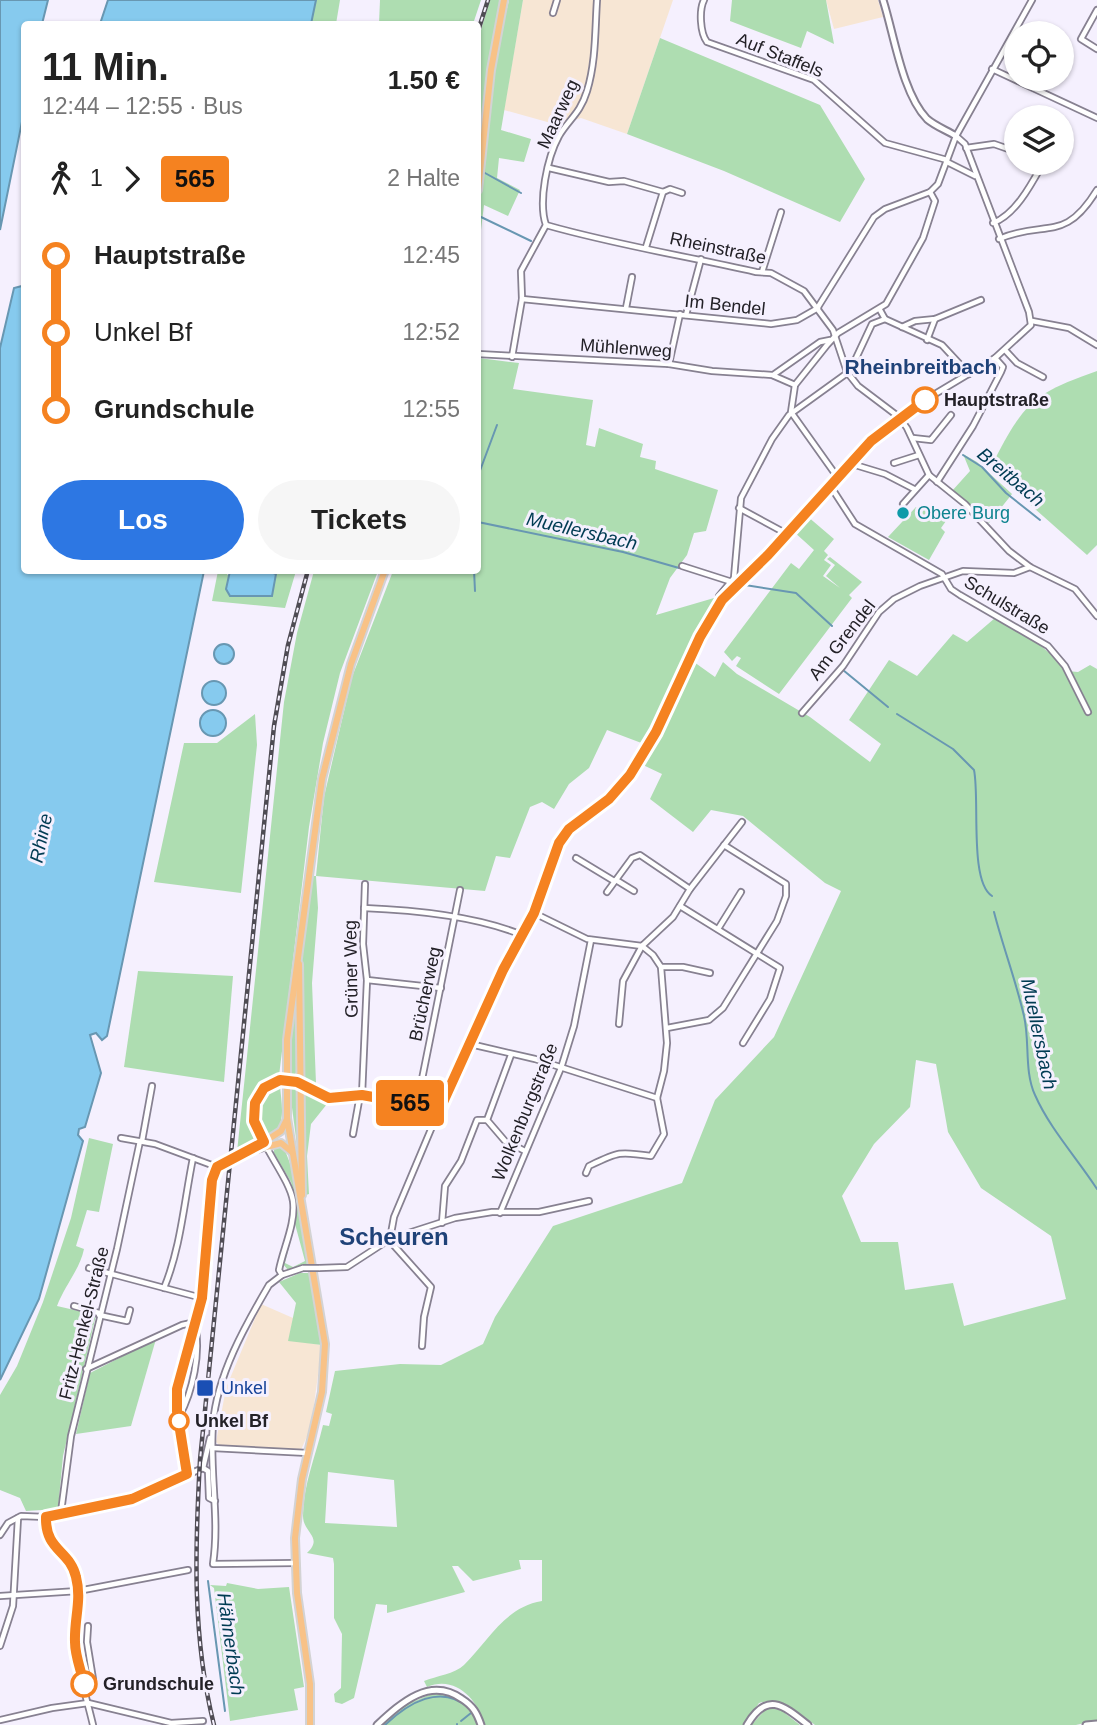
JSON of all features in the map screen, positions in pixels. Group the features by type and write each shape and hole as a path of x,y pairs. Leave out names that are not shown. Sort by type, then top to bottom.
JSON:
{"main road":[{"path":"481,160 487,99 504,0"},
{"path":"884,0 905,76 917,106 928,120 956,136"},
{"path":"310,1725 310,1684 295,1563 298,1509 322,1392 325,1345 288,1118 287,1040 316,815 332,731 351,664 383,574"},
{"path":"297,956 301,1201"},
{"path":"265,1144 281,1131 288,1118"},
{"path":"265,1144 281,1143 293,1154"},
{"path":"377,1725 398,1705 435,1688 446,1690 475,1709 481,1725"},
{"path":"747,1725 760,1708 774,1704 784,1707 808,1725"},
{"path":"1086,1725 1097,1724"}],"street":[{"path":"554,13 557,0"},
{"name":"Maarweg","path":"547,225 541,202 559,136 578,115 588,88 593,63 597,0"},
{"name":"Auf Staffels","path":"704,0 701,5 703,36 707,42 814,80 885,143 947,161 975,176"},
{"path":"818,308 874,217 885,209 930,192 942,178 956,136 1032,0"},
{"path":"1097,10 1081,39 1097,49"},
{"path":"992,69 1097,118"},
{"path":"390,1240 394,1217 440,1109 534,913 559,843 569,829 623,785 656,732 722,600 787,534 871,441 899,417 995,358 1029,329 1032,321 966,148 956,136"},
{"path":"966,148 995,144 1004,147"},
{"path":"549,168 609,182 624,181 663,192 670,189 682,192"},
{"path":"993,223 1004,218 1036,175"},
{"path":"999,239 1021,229 1060,228 1081,214 1097,190"},
{"path":"646,247 663,192"},
{"path":"772,375 820,342 833,338 880,310 898,285 923,238 935,201 930,192"},
{"path":"762,272 781,212"},
{"path":"512,358 522,299 520,278 524,264 547,225"},
{"name":"Rheinstraße","path":"547,225 628,246 646,247 771,273 799,287 818,308 847,372 858,386 899,417 913,438 929,475"},
{"path":"669,364 701,260"},
{"path":"626,308 632,277"},
{"name":"Im Bendel","path":"522,299 771,324 797,320 818,308"},
{"path":"902,327 915,321 935,319 981,300"},
{"path":"880,310 885,319 942,345 969,374"},
{"path":"722,600 719,596 732,582 739,508 744,490 772,439 792,414 852,368 872,324 885,319"},
{"path":"927,340 935,319"},
{"path":"1032,321 1069,328 1097,345"},
{"path":"833,338 795,385 792,414 838,478"},
{"path":"1005,350 1017,363 1043,377"},
{"name":"Mühlenweg","path":"481,354 669,364 712,371 772,375 795,385"},
{"path":"937,482 960,447 1001,372 1003,366 995,358"},
{"path":"913,438 932,440 951,415"},
{"path":"894,463 919,455"},
{"path":"852,463 885,474 914,489"},
{"path":"903,504 929,475 965,504 1009,551 1030,567 1075,589 1097,616"},
{"name":"Schulstraße","path":"831,487 850,518 873,537 946,579 951,589 960,595 1048,646 1065,666 1088,712"},
{"path":"739,508 787,534"},
{"path":"682,566 732,582"},
{"name":"Am Grendel","path":"802,713 842,666 879,611 906,592 970,570 1014,573 1030,567"},
{"path":"619,1024 623,981 642,946 665,926 742,822"},
{"path":"667,1028 698,1024 715,1016 758,952 784,906 786,884 724,845"},
{"path":"607,892 632,858 640,855 690,889"},
{"path":"576,858 634,891"},
{"name":"Grüner Weg","path":"353,1134 361,1095 367,980 363,944 365,884"},
{"name":"Brücherweg","path":"417,1104 460,890"},
{"path":"718,929 741,892"},
{"path":"680,906 758,952 781,970 770,999 743,1043"},
{"path":"364,908 411,911 508,929 522,935"},
{"path":"534,913 591,940 642,946 653,955 661,967 667,1028 666,1064 656,1098 665,1127 654,1154 616,1153 589,1167 586,1173"},
{"name":"Wolkenburgstraße","path":"500,1213 561,1068 576,1015 591,940"},
{"path":"661,967 683,967 709,973"},
{"path":"367,980 441,988"},
{"path":"470,1044 561,1068 656,1098"},
{"path":"487,1120 511,1055"},
{"path":"282,1275 278,1270 292,1219 293,1201 254,1121 258,1096 274,1082 299,1083 329,1098 361,1095 440,1109"},
{"name":"Fritz-Henkel-Straße","path":"61,1512 71,1436 152,1086"},
{"path":"442,1224 445,1186 461,1161 477,1120 487,1120 505,1141 525,1151"},
{"path":"121,1138 141,1141 217,1167"},
{"path":"187,1474 176,1403 179,1375 202,1298 212,1180 217,1167 265,1144"},
{"path":"164,1288 179,1250 179,1225 193,1158"},
{"path":"295,1563 213,1564 217,1522 212,1424 224,1374 269,1285 282,1275 303,1268 347,1267 390,1240 464,1217 539,1212 589,1201"},
{"path":"390,1240 431,1287 424,1317 422,1346"},
{"path":"89,1268 202,1298"},
{"path":"74,1306 127,1321 130,1310"},
{"path":"86,1370 182,1325 195,1323"},
{"path":"178,1417 190,1394 196,1353 195,1323"},
{"path":"213,1436 203,1468 208,1476 209,1498 215,1501"},
{"path":"213,1448 308,1452"},
{"path":"0,1535 2,1527 18,1518 33,1515 46,1517 132,1499 203,1468"},
{"path":"46,1517 47,1538 73,1567 80,1608 75,1643 93,1725"},
{"path":"0,1646 14,1596 18,1518"},
{"path":"0,1596 78,1591 188,1570"},
{"path":"88,1626 93,1679"},
{"path":"77,1656 89,1655"},
{"path":"0,1720 88,1703 171,1723 204,1721"}],"shaded area":[{"path":"523,0 673,0 627,134 581,118 558,125 504,110"},
{"path":"826,0 878,0 883,17 834,29"},
{"path":"261,1304 293,1318 289,1340 322,1345 311,1427 301,1450 220,1446 216,1442 226,1388"}],"green space":[{"path":"316,0 340,0 336,21 312,21"},
{"path":"380,0 481,0 474,21 379,21"},
{"path":"490,0 501,0 487,71 481,124 481,30"},
{"path":"509,0 523,0 501,130 531,139 524,162 499,158 497,178 520,190 508,216 484,205 481,230 481,184 497,60"},
{"path":"732,0 826,0 834,44 807,31 801,48 730,21"},
{"path":"660,38 820,105 865,179 840,222 724,171 627,134"},
{"path":"481,358 519,363 513,389 593,400 586,445 595,447 599,428 643,444 640,457 656,461 655,469 718,490 706,531 694,533 687,555 670,578 656,615 714,598 718,600 687,657 715,677 723,662 737,674 810,717 870,762 881,744 849,720 889,660 917,676 953,634 967,642 995,618 1034,641 1067,671 1078,672 1090,665 1097,669 1097,1720 1076,1725 815,1725 789,1706 768,1701 759,1703 744,1725 484,1725 476,1706 464,1692 447,1684 427,1687 424,1681 460,1668 508,1617 529,1604 542,1601 542,1560 519,1560 521,1569 473,1581 458,1566 452,1566 465,1592 387,1613 387,1605 376,1604 354,1698 342,1704 335,1702 334,1694 341,1688 342,1634 334,1618 333,1558 307,1553 314,1543 303,1516 307,1481 323,1425 329,1426 332,1414 326,1412 335,1371 400,1364 441,1365 483,1344 495,1317 553,1226 682,1183 715,1100 774,1037 841,891 825,883 743,816 711,810 693,832 650,799 662,774 643,765 652,747 607,730 589,768 569,784 554,809 542,802 530,807 510,858 496,856 485,891 316,876 324,797 352,677 392,574 481,574","holes":["916,1060 936,1064 948,1132 981,1188 1051,1236 1066,1299 964,1326 953,1283 905,1290 898,1242 861,1242 842,1196 874,1144 910,1107","328,1472 394,1480 397,1527 325,1523"]},
{"path":"1097,371 1097,545 1087,555 1017,493 995,459 1015,424 1034,402 1059,386"},
{"path":"963,454 977,462 1012,494 989,523 952,491 970,471"},
{"path":"928,505 946,521 941,528 945,532 929,560 888,537 916,507 922,512"},
{"path":"807,516 834,539 824,551 828,555 824,560 831,565 823,576 840,588 826,576 835,565 827,559 830,557 862,582 849,595 852,598 779,694 736,666 741,658 737,656 732,661 724,652 791,563 799,569 814,550 793,531"},
{"path":"217,574 295,574 285,608 212,601"},
{"path":"313,574 377,574 340,673 323,743 309,827 279,1076 267,1081 254,1094 251,1110 256,1140 237,1152 284,702 297,633"},
{"path":"255,714 257,745 241,893 154,882 184,743 217,743"},
{"path":"311,876 316,876 318,908 312,983 316,1083 313,1086 306,1080 302,1068 302,960"},
{"path":"138,971 233,976 224,1082 124,1067"},
{"path":"296,984 297,1071 294,1076 288,1076"},
{"path":"280,1085 280,1123 272,1133 264,1135 257,1119 258,1105 266,1093"},
{"path":"289,1085 295,1086 298,1095 300,1168"},
{"path":"306,1093 326,1100 327,1104 311,1124 307,1156 309,1194 306,1195 303,1095"},
{"path":"89,1138 113,1144 99,1212 87,1210 76,1246 84,1249 82,1256 57,1306 96,1315 63,1456 58,1509 26,1511 20,1498 0,1490 0,1395 17,1366 43,1302 71,1218"},
{"path":"280,1145 290,1165 299,1200 309,1265 288,1270 282,1263 297,1202 291,1182 274,1153 274,1148","holes":["295,1224 305,1261 293,1267 285,1263"]},
{"path":"300,1273 311,1273 322,1345 288,1341 296,1303 279,1282"},
{"path":"156,1339 131,1426 76,1434 90,1373"},
{"path":"227,1583 258,1589 289,1587 304,1687 294,1689 298,1710 230,1721 214,1588 210,1585 226,1586"},
{"path":"439,1691 463,1702 477,1725 382,1725 400,1707"},
{"path":"767,1708 781,1710 800,1725 751,1725"}],"water":[{"path":"0,0 48,0 43,21 21,21 21,127 0,230"},
{"path":"108,0 316,0 312,21 101,21"},
{"name":"Rhine","path":"21,286 21,574 203,574 107,1036 102,1040 96,1033 90,1035 101,1073 85,1127 79,1129 78,1135 83,1141 39,1299 0,1380 0,348 14,288"},
{"path":"229,574 276,574 272,596 230,596 226,589"},
{"path":"224,644 231,647 234,654 231,661 224,664 217,661 214,654 217,647"},
{"path":"209,681 219,681 226,688 226,698 219,705 209,705 202,698 202,688"},
{"path":"213,710 222,714 226,723 222,732 213,736 204,732 200,723 204,714"}],"waterway":[{"path":"485,173 521,193"},
{"path":"481,217 531,241"},
{"name":"Muellersbach","path":"481,468 497,425"},
{"name":"Breitbach","path":"963,455 982,467 1006,493 1040,520"},
{"name":"Muellersbach","path":"481,523 623,552 679,568"},
{"path":"474,574 475,591"},
{"name":"Muellersbach","path":"745,585 796,593 832,626"},
{"name":"Muellersbach","path":"843,670 888,707"},
{"name":"Muellersbach","path":"897,714 953,749 974,770 980,874 985,888 992,896"},
{"name":"Muellersbach","path":"994,912 1024,1016 1029,1076 1035,1095 1056,1132 1097,1189"},
{"name":"Hähnerbach","path":"208,1581 225,1711"},
{"name":"Hähnerbach","path":"385,1725 414,1703 425,1699 447,1697 469,1708"},
{"path":"461,1721 471,1713"}],"railway":[{"path":"481,22 488,0"},
{"path":"214,1725 202,1659 197,1593 200,1460 274,726 288,645 307,574"}],"bus line":[{"name":"565","path":"84,1684 75,1643 80,1608 77,1579 73,1567 47,1538 46,1517 132,1499 187,1474 176,1403 177,1389 202,1298 212,1180 217,1167 264,1142 253,1116 258,1096 270,1084 288,1080 329,1098 362,1095 440,1109 503,970 534,913 559,843 569,829 609,799 630,775 656,732 700,637 722,600 768,555 881,431 925,400"}],"place":[{"name":"Hauptstraße","path":"925,400"},
{"name":"Obere Burg","path":"903,513"},
{"name":"Unkel","path":"205,1388"},
{"name":"Unkel Bf","path":"179,1421"},
{"name":"Grundschule","path":"84,1684"}],"district":[{"name":"Rheinbreitbach","path":"921,366"},
{"name":"Scheuren","path":"394,1236"}]}
